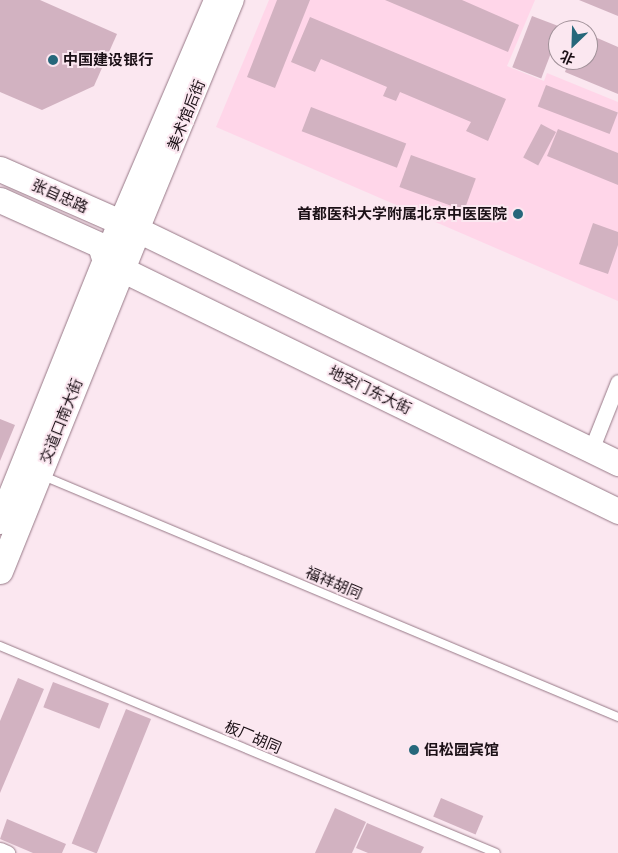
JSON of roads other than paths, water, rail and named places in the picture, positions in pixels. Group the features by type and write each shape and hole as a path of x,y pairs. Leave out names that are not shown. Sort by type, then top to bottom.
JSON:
{"main road":[{"name":"美术馆后街","path":"129,226 215,0"},
{"name":"美术馆后街","path":"129,226 233,0"},
{"name":"张自忠路","path":"0,169 129,226"},
{"name":"张自忠路","path":"0,200 100,245 113,266"},
{"path":"113,266 129,226 618,463"},
{"name":"交道口南大街","path":"0,570 39,474 113,266"},
{"name":"交道口南大街","path":"0,521 113,266"},
{"name":"地安门东大街","path":"113,266 618,510"}],"street":[{"path":"591,450 618,382"},
{"path":"0,850 7,853"}],"lane":[{"name":"福祥胡同","path":"39,474 618,717"},
{"name":"板厂胡同","path":"0,646 496,853"}],"place":[{"name":"中国建设银行","path":"53,60"},
{"name":"首都医科大学附属北京中医医院","path":"518,214"},
{"name":"侣松园宾馆","path":"414,750"}]}
